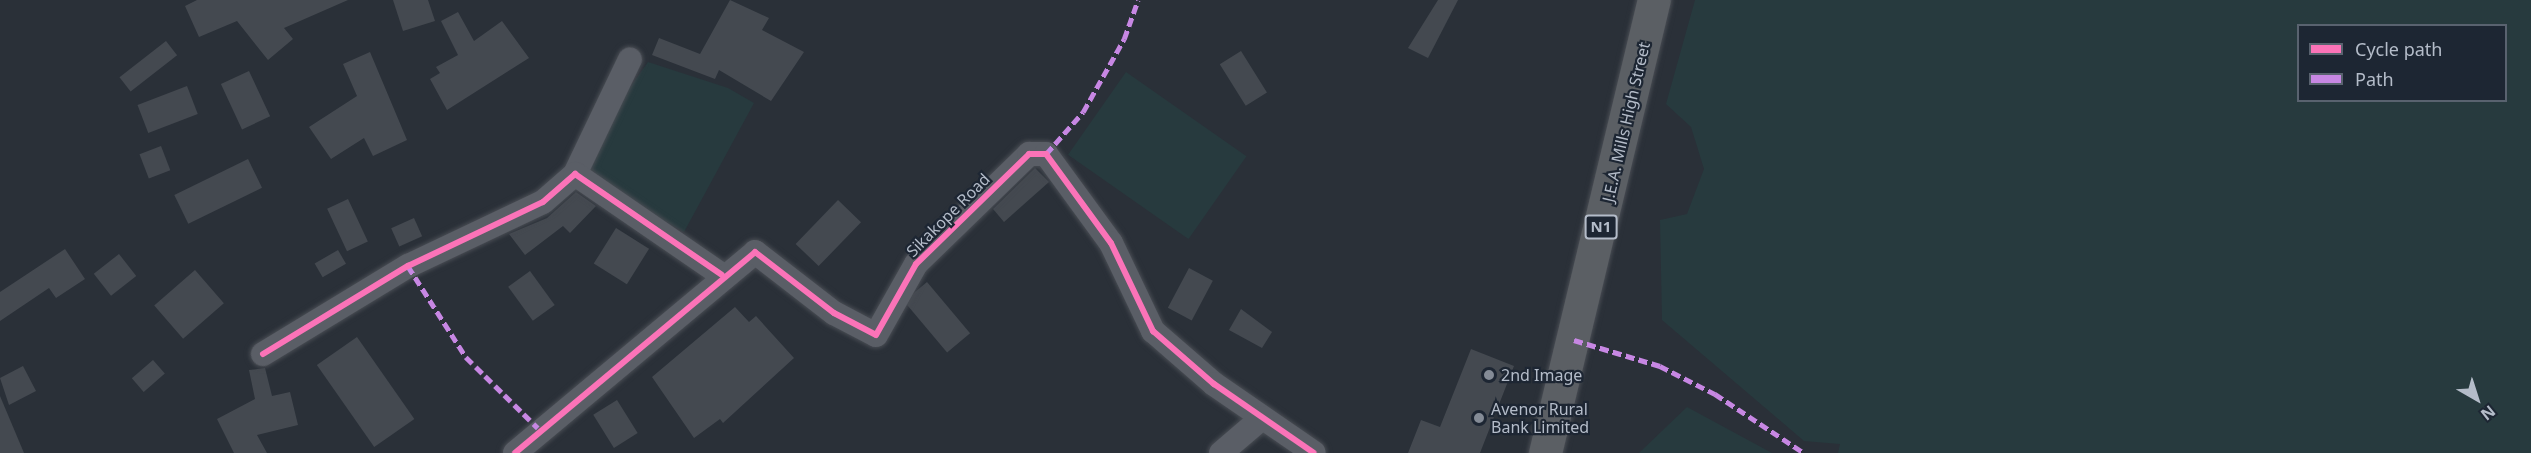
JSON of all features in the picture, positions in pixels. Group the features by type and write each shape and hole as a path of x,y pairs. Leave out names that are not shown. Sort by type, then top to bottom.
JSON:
{"highway":[{"name":"J.E.A. Mills High Street","path":"1545,453 1654,0"}],"street":[{"path":"263,354 408,266 543,202 575,174 630,59"},
{"name":"Sikakope Road","path":"515,453 722,275 755,252 834,313 876,335 916,264 1029,154 1046,154 1111,243 1153,331 1262,418 1314,453"},
{"path":"575,174 722,275"},
{"path":"1221,453 1262,418"}],"green space":[{"path":"1695,0 2531,0 2531,453 1838,453 1840,444 1804,441 1662,320 1660,220 1687,214 1704,169 1691,127 1666,104"},
{"path":"648,62 728,88 754,103 684,232 587,176 609,117"},
{"path":"1126,72 1246,156 1188,239 1068,155"},
{"path":"1687,407 1772,453 1639,453"}],"building":[{"path":"197,0 348,0 284,28 293,39 268,60 237,21 199,37 185,6"},
{"path":"393,0 428,0 435,21 403,31"},
{"path":"730,0 769,18 762,30 804,52 771,101 719,70 715,79 652,55 659,38 700,54"},
{"path":"1438,0 1458,0 1428,58 1408,48"},
{"path":"458,12 474,41 502,21 529,58 447,110 430,79 440,73 436,67 458,55 441,21"},
{"path":"166,41 177,55 131,92 120,77"},
{"path":"1241,51 1267,93 1246,106 1220,64"},
{"path":"370,52 407,140 373,156 364,138 331,159 309,127 357,96 343,64"},
{"path":"249,71 270,116 242,129 221,84"},
{"path":"187,86 198,114 148,133 138,105"},
{"path":"161,146 170,170 149,179 140,154"},
{"path":"248,159 262,188 188,224 174,195"},
{"path":"1035,168 1049,182 1004,222 993,209"},
{"path":"576,192 596,206 570,233 563,226 525,255 509,234 547,218"},
{"path":"348,199 368,242 347,251 327,209"},
{"path":"838,200 861,222 819,266 796,244"},
{"path":"414,218 422,236 399,246 391,228"},
{"path":"616,228 649,249 627,284 594,264"},
{"path":"65,249 85,279 56,298 49,288 0,321 0,292"},
{"path":"338,250 346,264 323,277 315,264"},
{"path":"119,254 136,276 111,296 94,274"},
{"path":"1189,268 1213,281 1192,320 1168,308"},
{"path":"195,270 224,303 183,339 154,305"},
{"path":"530,271 555,305 533,321 508,287"},
{"path":"927,282 970,333 947,353 904,301"},
{"path":"735,307 749,322 756,316 794,358 723,423 720,419 694,438 652,377"},
{"path":"1241,309 1272,332 1262,348 1229,330"},
{"path":"357,337 414,419 374,447 317,365"},
{"path":"1471,349 1514,366 1480,453 1408,453 1421,420 1440,427"},
{"path":"153,360 165,374 144,392 132,378"},
{"path":"23,366 36,391 9,405 0,378"},
{"path":"265,368 272,396 290,392 298,425 257,435 267,453 234,453 217,419 255,399 249,370"},
{"path":"0,396 24,453 0,453"},
{"path":"617,400 638,433 614,448 593,415"}],"marked path":[{"path":"1046,154 1083,112 1124,39 1138,0"},
{"path":"408,266 466,357 538,428"},
{"path":"1574,340 1660,366 1715,394 1804,453"}],"cycle path":[{"path":"515,453 755,252 834,313 876,335 916,264 1029,154 1046,154 1111,243 1153,331 1214,384 1314,453"},
{"path":"263,354 408,266 543,202 575,174 722,275"}],"place":[{"name":"2nd Image","path":"1489,375"},
{"name":"Avenor Rural Bank Limited","path":"1479,418"}]}
